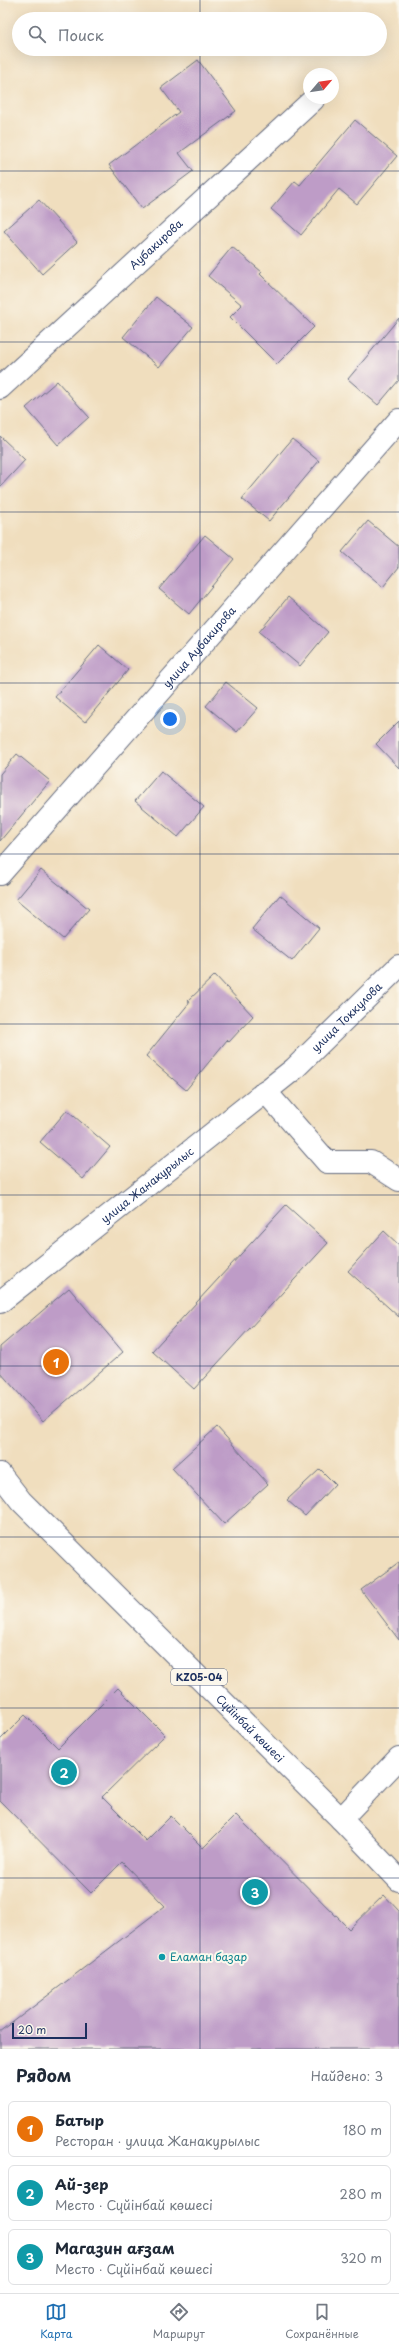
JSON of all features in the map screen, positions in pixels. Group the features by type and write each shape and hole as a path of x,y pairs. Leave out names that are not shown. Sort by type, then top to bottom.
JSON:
{"street":[{"name":"Аубакирова","path":"0,388 309,104"},
{"name":"улица Аубакирова","path":"0,874 399,420"},
{"name":"улица Токкулова","path":"294,1069 399,966"},
{"name":"улица Жанакурылыс","path":"0,1302 294,1069"},
{"path":"266,1091 327,1162 371,1162 399,1180"},
{"name":"Сүйінбай көшесі","path":"0,1474 22,1501 341,1818 399,1880"},
{"path":"341,1818 399,1758"}],"building":[{"path":"198,60 236,111 179,153 193,171 142,209 109,165 179,112 161,88"},
{"path":"355,120 397,156 357,204 339,189 301,235 271,209 295,181 300,185"},
{"path":"39,200 77,242 42,274 4,231"},
{"path":"232,247 262,272 260,274 314,327 277,364 230,317 242,305 208,276"},
{"path":"156,297 193,327 159,367 123,337"},
{"path":"399,318 399,380 378,405 348,379"},
{"path":"57,381 89,417 58,445 26,408"},
{"path":"0,436 25,460 0,487"},
{"path":"292,439 319,461 269,521 242,499"},
{"path":"368,521 399,547 399,567 383,587 342,552"},
{"path":"205,535 234,559 189,614 159,589"},
{"path":"288,597 328,632 300,666 259,632"},
{"path":"99,645 128,670 85,722 55,697"},
{"path":"226,682 258,708 237,732 206,706"},
{"path":"399,721 399,768 376,744"},
{"path":"17,754 50,781 0,841 0,774"},
{"path":"161,771 204,807 178,837 135,801"},
{"path":"41,870 89,909 63,939 16,900"},
{"path":"280,895 319,928 292,961 252,929"},
{"path":"215,975 253,1016 229,1042 227,1040 186,1090 146,1056 190,1002 188,1001"},
{"path":"67,1110 110,1147 83,1179 40,1142"},
{"path":"286,1205 328,1243 194,1389 152,1351"},
{"path":"384,1231 399,1245 399,1317 348,1271"},
{"path":"69,1288 123,1352 43,1421 0,1372 0,1347"},
{"path":"217,1427 268,1484 224,1524 172,1468"},
{"path":"320,1469 335,1484 305,1516 287,1500"},
{"path":"399,1562 399,1640 361,1590"},
{"path":"118,1688 165,1735 102,1797 146,1841 171,1816 203,1848 236,1815 349,1929 384,1895 399,1911 399,2049 0,2049 0,2032 165,1906 122,1862 91,1893 0,1801 0,1740 25,1715 58,1748"}],"place":[{"name":"Батыр","path":"56,1362"},
{"name":"Ай-зер","path":"64,1772"},
{"name":"Магазин ағзам","path":"255,1892"},
{"name":"Еламан базар","path":"162,1957"}]}
